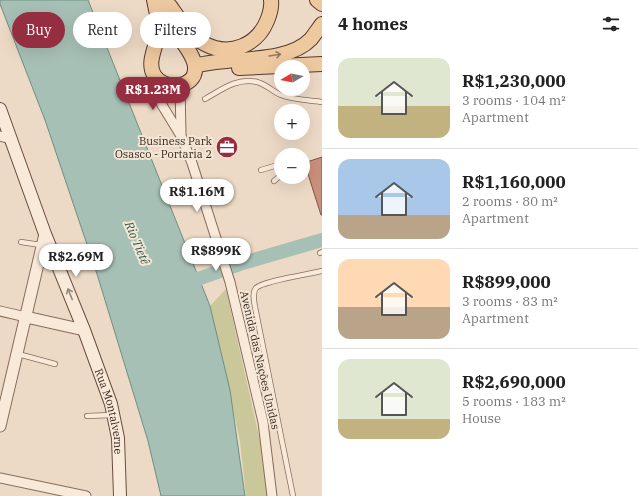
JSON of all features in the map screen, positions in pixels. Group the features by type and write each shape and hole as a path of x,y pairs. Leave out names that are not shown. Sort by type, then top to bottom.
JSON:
{"main road":[{"path":"154,0 156,12"},
{"path":"159,0 165,12"},
{"path":"165,0 174,12"},
{"path":"211,47 233,49 243,46 260,34 271,13 271,0"},
{"path":"316,0 322,4"},
{"path":"155,48 151,62 154,75 167,85 180,85 188,81 195,70 208,62 264,57 292,51 310,40 322,24"},
{"path":"187,48 191,54 195,70"},
{"path":"195,70 322,64"},
{"name":"Rua Montalverne","path":"0,109 6,137 44,240 84,330 111,404 118,438 120,496"}],"street":[{"path":"154,75 157,93 162,106 181,136"},
{"path":"180,85 181,136"},
{"name":"Avenida das Nações Unidas","path":"181,136 192,163 230,282 263,422 272,496"},
{"path":"0,426 44,240"},
{"path":"0,311 84,330"},
{"path":"0,478 86,496"}],"lane":[{"path":"205,99 229,85 245,81 257,82 280,95 321,102"},
{"path":"261,170 274,166"},
{"path":"21,242 44,240"},
{"path":"293,496 255,307 254,292 256,288 267,283 322,271"},
{"path":"17,354 55,364"},
{"path":"88,416 113,414"}],"shaded area":[{"path":"226,289 264,459 267,496 246,496 240,441 210,306"}],"water":[{"name":"Rio Tietê","path":"0,0 88,0 93,12 73,12 73,48 107,48 210,306 230,390 245,496 161,496 148,441 97,274 45,120 17,48 65,48 65,12 12,12 12,35 0,4"}],"building":[{"path":"322,157 322,215 310,180 310,161"}],"waterway":[{"path":"181,285 243,263 322,240"}],"place":[{"name":"Business Park Osasco - Portaria 2","path":"227,147"}]}
